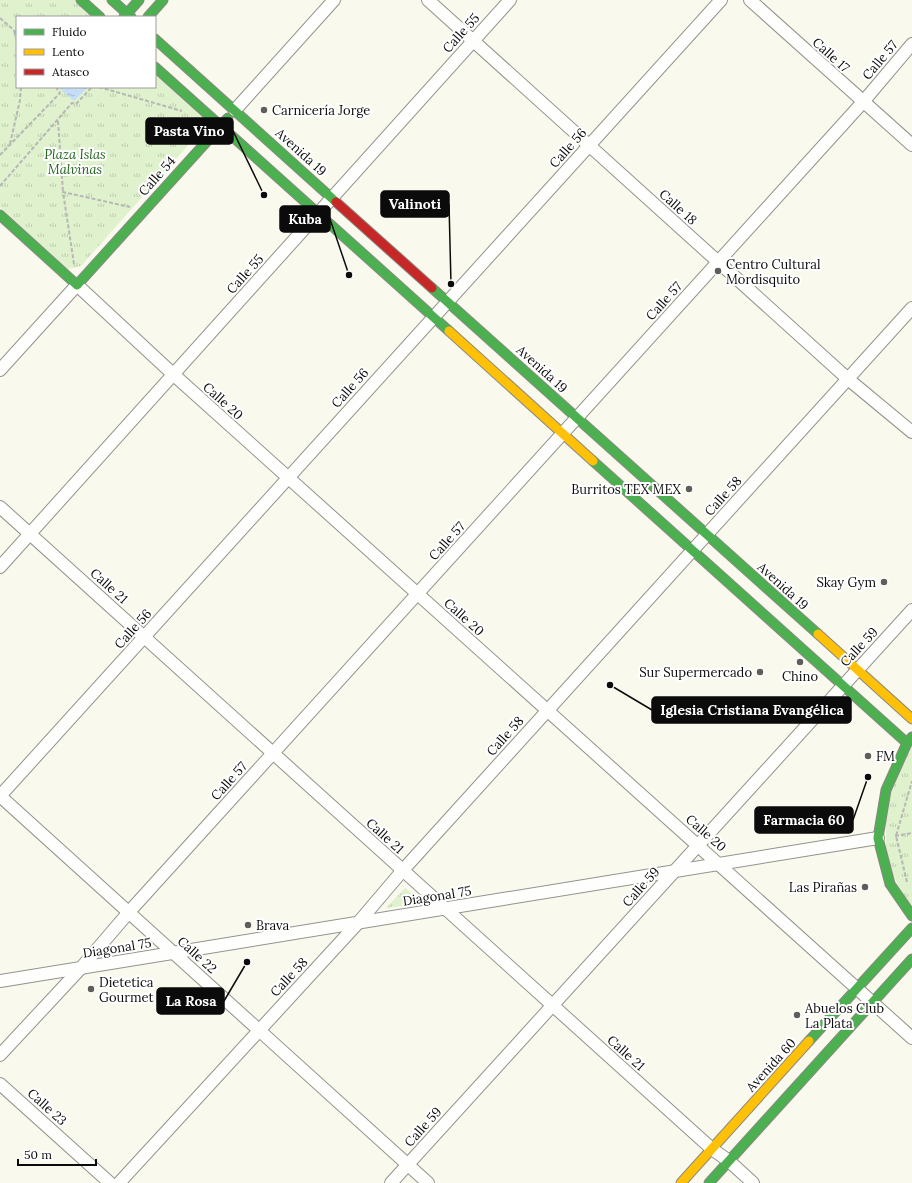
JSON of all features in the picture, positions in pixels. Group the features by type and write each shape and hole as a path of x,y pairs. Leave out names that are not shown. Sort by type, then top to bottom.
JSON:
{"main road":[{"path":"81,0 99,16"},
{"path":"112,0 127,16 139,0"},
{"path":"149,16 163,0"},
{"name":"Avenida 19","path":"156,39 912,719"},
{"path":"156,68 843,685 910,740 886,790 878,838 890,884 912,916"},
{"name":"Calle 54","path":"78,285 235,110"},
{"name":"Calle 20","path":"0,215 78,285"},
{"name":"Avenida 60","path":"681,1183 912,928"},
{"path":"709,1183 912,959"}],"street":[{"name":"Calle 54","path":"235,110 334,0"},
{"name":"Calle 18","path":"428,0 848,379 912,432"},
{"name":"Calle 55","path":"0,567 510,0"},
{"name":"Calle 56","path":"0,796 721,0"},
{"name":"Calle 17","path":"750,0 912,146"},
{"name":"Calle 57","path":"0,1055 81,968 129,912 863,102 912,44"},
{"name":"Calle 54","path":"0,370 78,285"},
{"name":"Calle 20","path":"78,285 174,375 288,478 912,1038"},
{"name":"Calle 58","path":"119,1183 358,923 403,870 912,308"},
{"name":"Calle 21","path":"0,507 712,1149 729,1161 753,1183"},
{"name":"Calle 59","path":"391,1183 912,610"},
{"name":"Calle 22","path":"0,796 428,1183"},
{"name":"Diagonal 75","path":"0,981 878,838"},
{"name":"Calle 23","path":"0,1084 110,1183"}],"path":[{"path":"0,18 16,32"},
{"path":"13,30 16,38"},
{"path":"10,146 20,100 21,88"},
{"path":"0,155 60,92 58,88"},
{"path":"0,186 72,103 76,104 91,88"},
{"path":"102,88 183,111"},
{"path":"58,120 63,192 78,285"},
{"path":"63,192 145,211"},
{"path":"910,887 905,877 896,836 912,781"},
{"path":"878,838 912,833"}],"green space":[{"name":"Plaza Islas Malvinas","path":"0,0 75,0 93,16 16,16 16,88 156,88 156,73 205,117 205,126 81,266 67,269 0,207"},
{"path":"912,742 912,912 886,861 886,800"},
{"path":"405,888 423,903 386,908"}],"water":[{"path":"61,88 87,88 74,101 60,89"}],"traffic: fast":[{"path":"81,0 99,16"},
{"path":"112,0 130,16"},
{"path":"125,16 139,0"},
{"path":"149,16 163,0"},
{"path":"156,40 336,202"},
{"path":"156,68 449,331"},
{"path":"0,215 77,285 228,118"},
{"path":"432,288 818,634"},
{"path":"593,461 907,743"},
{"path":"912,737 907,743 886,790 878,838 890,884 912,916"},
{"path":"809,1041 912,928"},
{"path":"709,1183 912,959"}],"traffic: slow":[{"path":"449,331 593,461"},
{"path":"818,634 912,719"},
{"path":"681,1183 809,1041"}],"traffic: jam":[{"path":"336,202 432,288"}],"place":[{"name":"Carnicería Jorge","path":"264,110"},
{"name":"Pasta Vino","path":"264,195"},
{"name":"Centro Cultural Mordisquito","path":"718,271"},
{"name":"Kuba","path":"349,275"},
{"name":"Valinoti","path":"451,284"},
{"name":"Burritos TEX MEX","path":"689,489"},
{"name":"Skay Gym","path":"884,582"},
{"name":"Chino","path":"800,662"},
{"name":"Sur Supermercado","path":"760,672"},
{"name":"Iglesia Cristiana Evangélica","path":"610,685"},
{"name":"FM","path":"868,756"},
{"name":"Farmacia 60","path":"868,777"},
{"name":"Las Pirañas","path":"865,887"},
{"name":"Brava","path":"248,925"},
{"name":"La Rosa","path":"247,962"},
{"name":"Dietetica Gourmet","path":"91,989"},
{"name":"Abuelos Club La Plata","path":"797,1015"}]}
